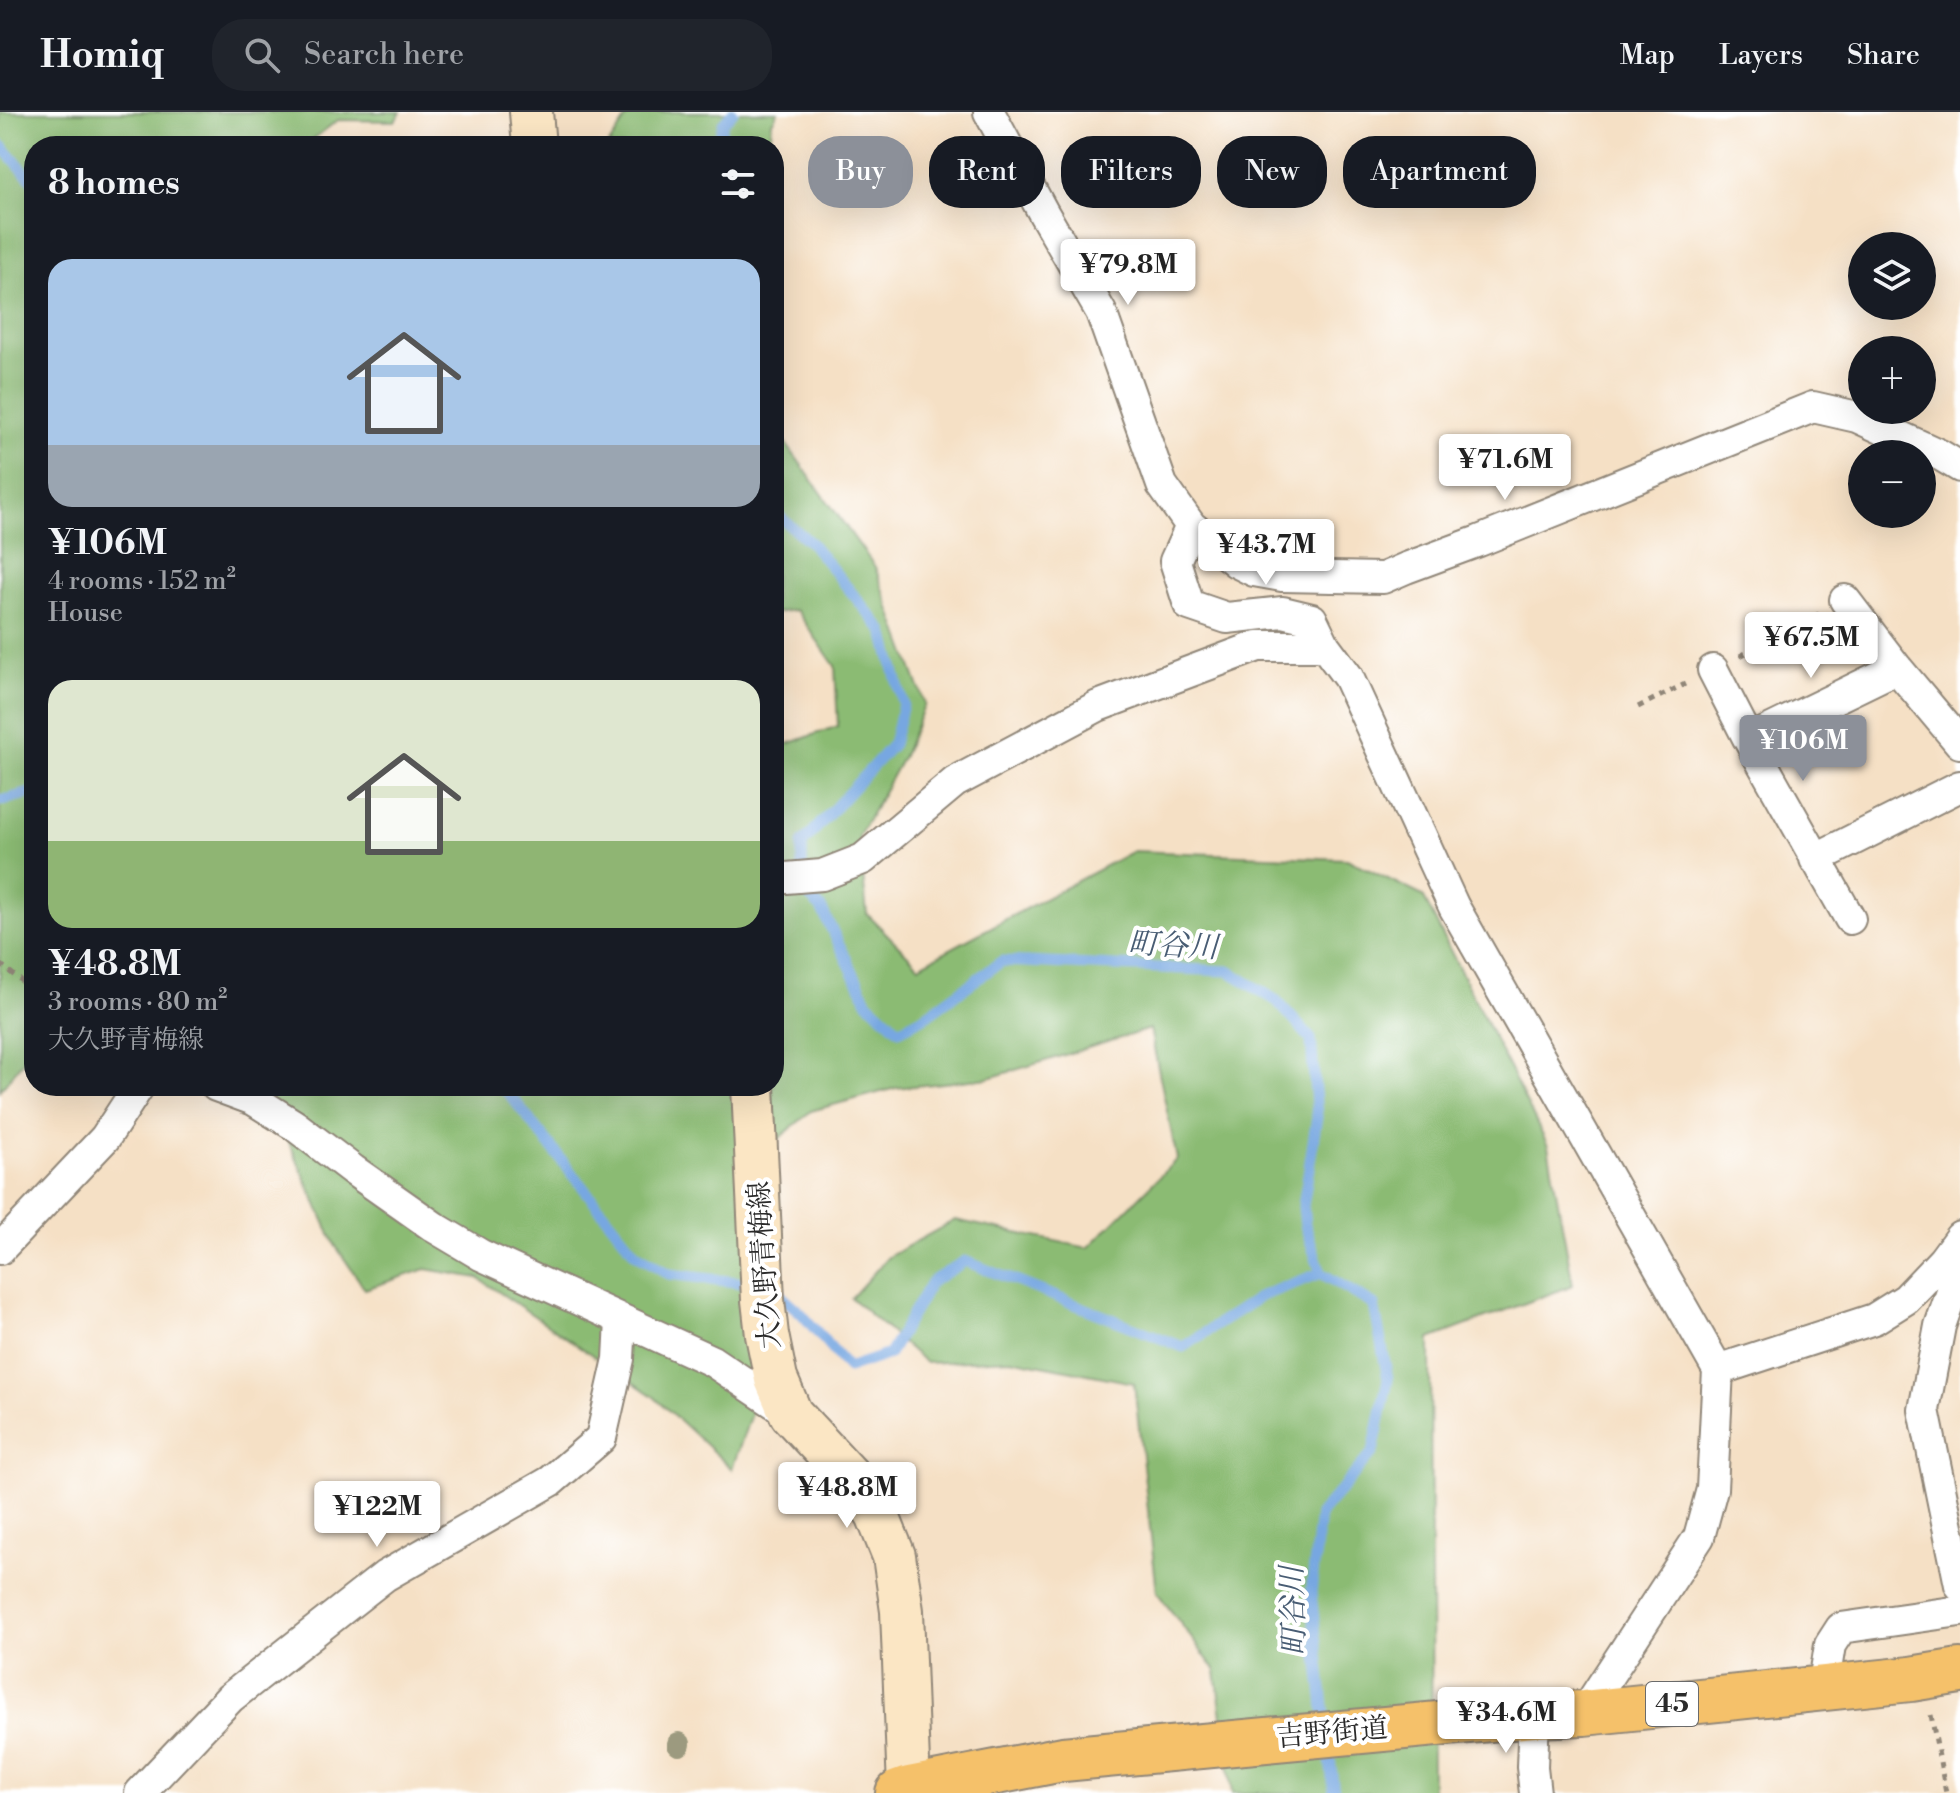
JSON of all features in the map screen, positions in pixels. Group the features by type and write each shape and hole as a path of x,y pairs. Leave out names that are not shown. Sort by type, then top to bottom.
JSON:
{"main road":[{"path":"531,112 533,136"},
{"name":"大久野青梅線","path":"754,1096 767,1335 776,1379 791,1414 859,1487 877,1514 894,1556 902,1611 903,1791"},
{"name":"吉野街道","path":"903,1791 1063,1759 1384,1728 1584,1713 1942,1674"}],"street":[{"path":"998,116 1044,214 1101,312 1162,485 1191,526 1236,562 1254,571 1282,576 1383,578 1813,407 1857,417 1960,467"},
{"path":"1191,526 1175,561 1189,605 1227,618 1283,612 1312,619 1325,646 1348,677 1454,907 1718,1370 1712,1489 1699,1537 1584,1713"},
{"path":"1845,600 1960,743"},
{"path":"784,878 822,875 863,859 955,782 1098,706 1258,646 1325,646"},
{"path":"1749,740 1897,668"},
{"path":"1713,670 1850,919"},
{"path":"1815,859 1960,786"},
{"path":"0,1249 105,1138 132,1096"},
{"path":"243,1096 294,1125 411,1211 469,1248 712,1361 791,1414"},
{"path":"1718,1370 1874,1319 1906,1299 1960,1237"},
{"path":"1960,1269 1940,1326 1924,1410 1960,1585"},
{"path":"140,1793 230,1698 385,1576 551,1481 601,1438 619,1359 621,1320"},
{"path":"1823,1689 1830,1645 1841,1628 1960,1611"},
{"path":"1534,1715 1532,1767 1535,1793"}],"path":[{"path":"0,964 24,983"},
{"path":"1942,1674 1946,1793"}],"green space":[{"path":"0,112 401,112 395,121 338,120 317,136 24,136 24,1060 0,1090"},
{"path":"630,112 778,112 772,122 771,136 614,136"},
{"path":"784,441 875,567 925,704 902,758 859,836 867,914 919,966 1133,851 1347,859 1423,896 1548,1146 1573,1285 1430,1339 1432,1793 1232,1793 1216,1671 1157,1592 1134,1383 1011,1359 926,1363 851,1298 888,1257 955,1220 1088,1248 1177,1159 1150,1029 989,1078 896,1088 811,1111 765,1151 784,1318 732,1469 653,1396 478,1278 426,1269 365,1289 335,1245 268,1096 784,1096 784,745 838,726 835,666 796,610 784,612"}],"waterway":[{"name":"町谷川","path":"720,136 723,123 733,112"},
{"path":"0,144 24,171"},
{"name":"町谷川","path":"784,520 811,543 884,632 903,704 893,744 802,844 802,890 821,908 868,1002 899,1030 926,1016 1002,961 1229,971 1277,1001 1311,1039 1317,1117 1303,1206 1305,1225 1321,1273 1374,1305 1388,1379 1373,1452 1320,1514 1311,1593 1326,1725"},
{"path":"0,801 24,795"},
{"path":"511,1096 635,1253 669,1274 753,1284"},
{"path":"773,1289 801,1313 848,1368 889,1354 931,1282 965,1261 1183,1347 1261,1296 1321,1273"},
{"name":"町谷川","path":"1328,1742 1334,1793"}]}
